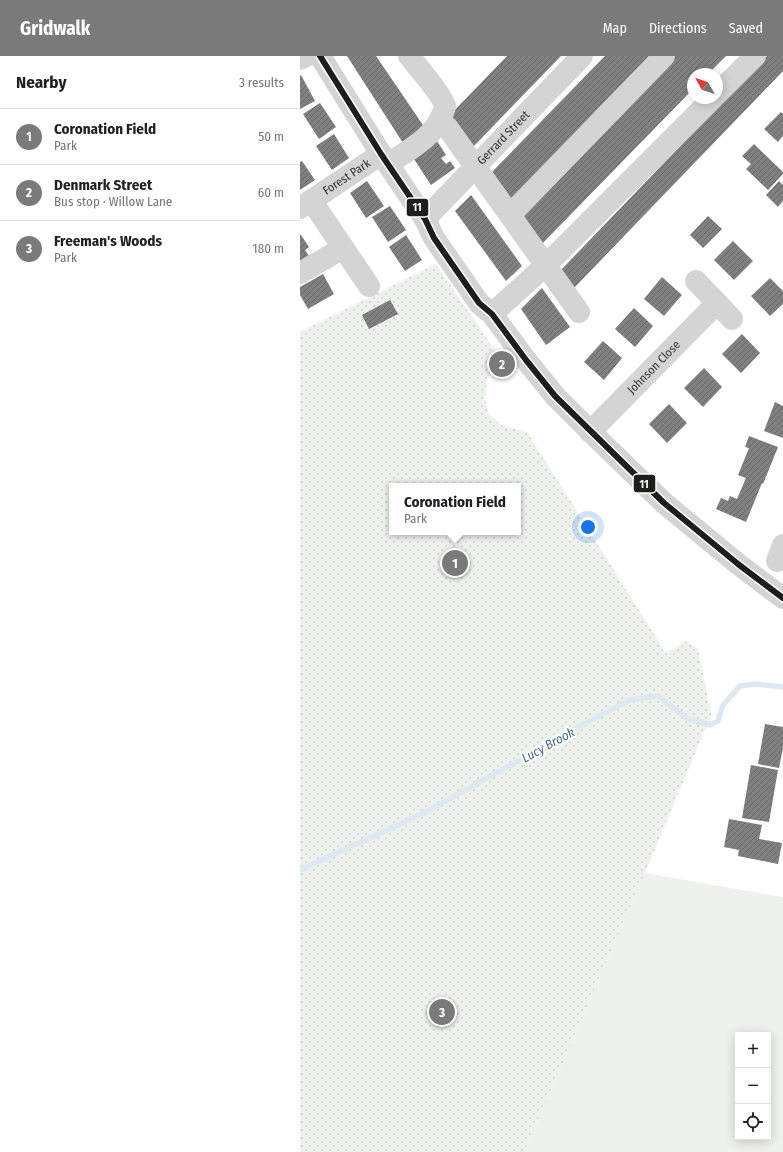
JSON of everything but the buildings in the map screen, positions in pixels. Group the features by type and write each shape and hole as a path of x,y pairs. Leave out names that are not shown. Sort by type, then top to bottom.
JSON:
{"street":[{"path":"300,59 306,56"},
{"path":"320,56 425,219 434,238 479,303 492,314 555,396 664,503 738,564 783,598"},
{"name":"Forest Park","path":"369,286 343,248 306,204 430,134 441,119 444,110 444,103 436,90 409,56"},
{"name":"Gerrard Street","path":"425,219 582,56"},
{"path":"510,215 664,56"},
{"path":"723,88 755,56"},
{"path":"492,314 546,265 707,104"},
{"path":"447,127 579,312"},
{"path":"300,273 343,248"},
{"path":"696,281 732,319"},
{"name":"Johnson Close","path":"590,432 716,303"}],"shaded area":[{"path":"436,264 498,355 487,380 485,399 489,414 501,425 527,432 666,653 685,641 698,649 712,718 704,732 645,873 524,1152 300,1152 300,332"},
{"path":"645,873 783,897 783,1152 524,1152"}],"waterway":[{"name":"Lucy Brook","path":"300,870 428,811 591,720 630,700 658,696 688,719 710,725 718,721 723,705 740,686 755,684 783,687"}],"transit line":[{"name":"11","path":"320,56 381,154 425,219 434,238 479,303 492,314 555,396 664,503 738,564 783,598"}],"place":[{"name":"Denmark Street","path":"502,364"},
{"name":"Coronation Field","path":"455,563"},
{"name":"Freeman's Woods","path":"442,1012"}]}
